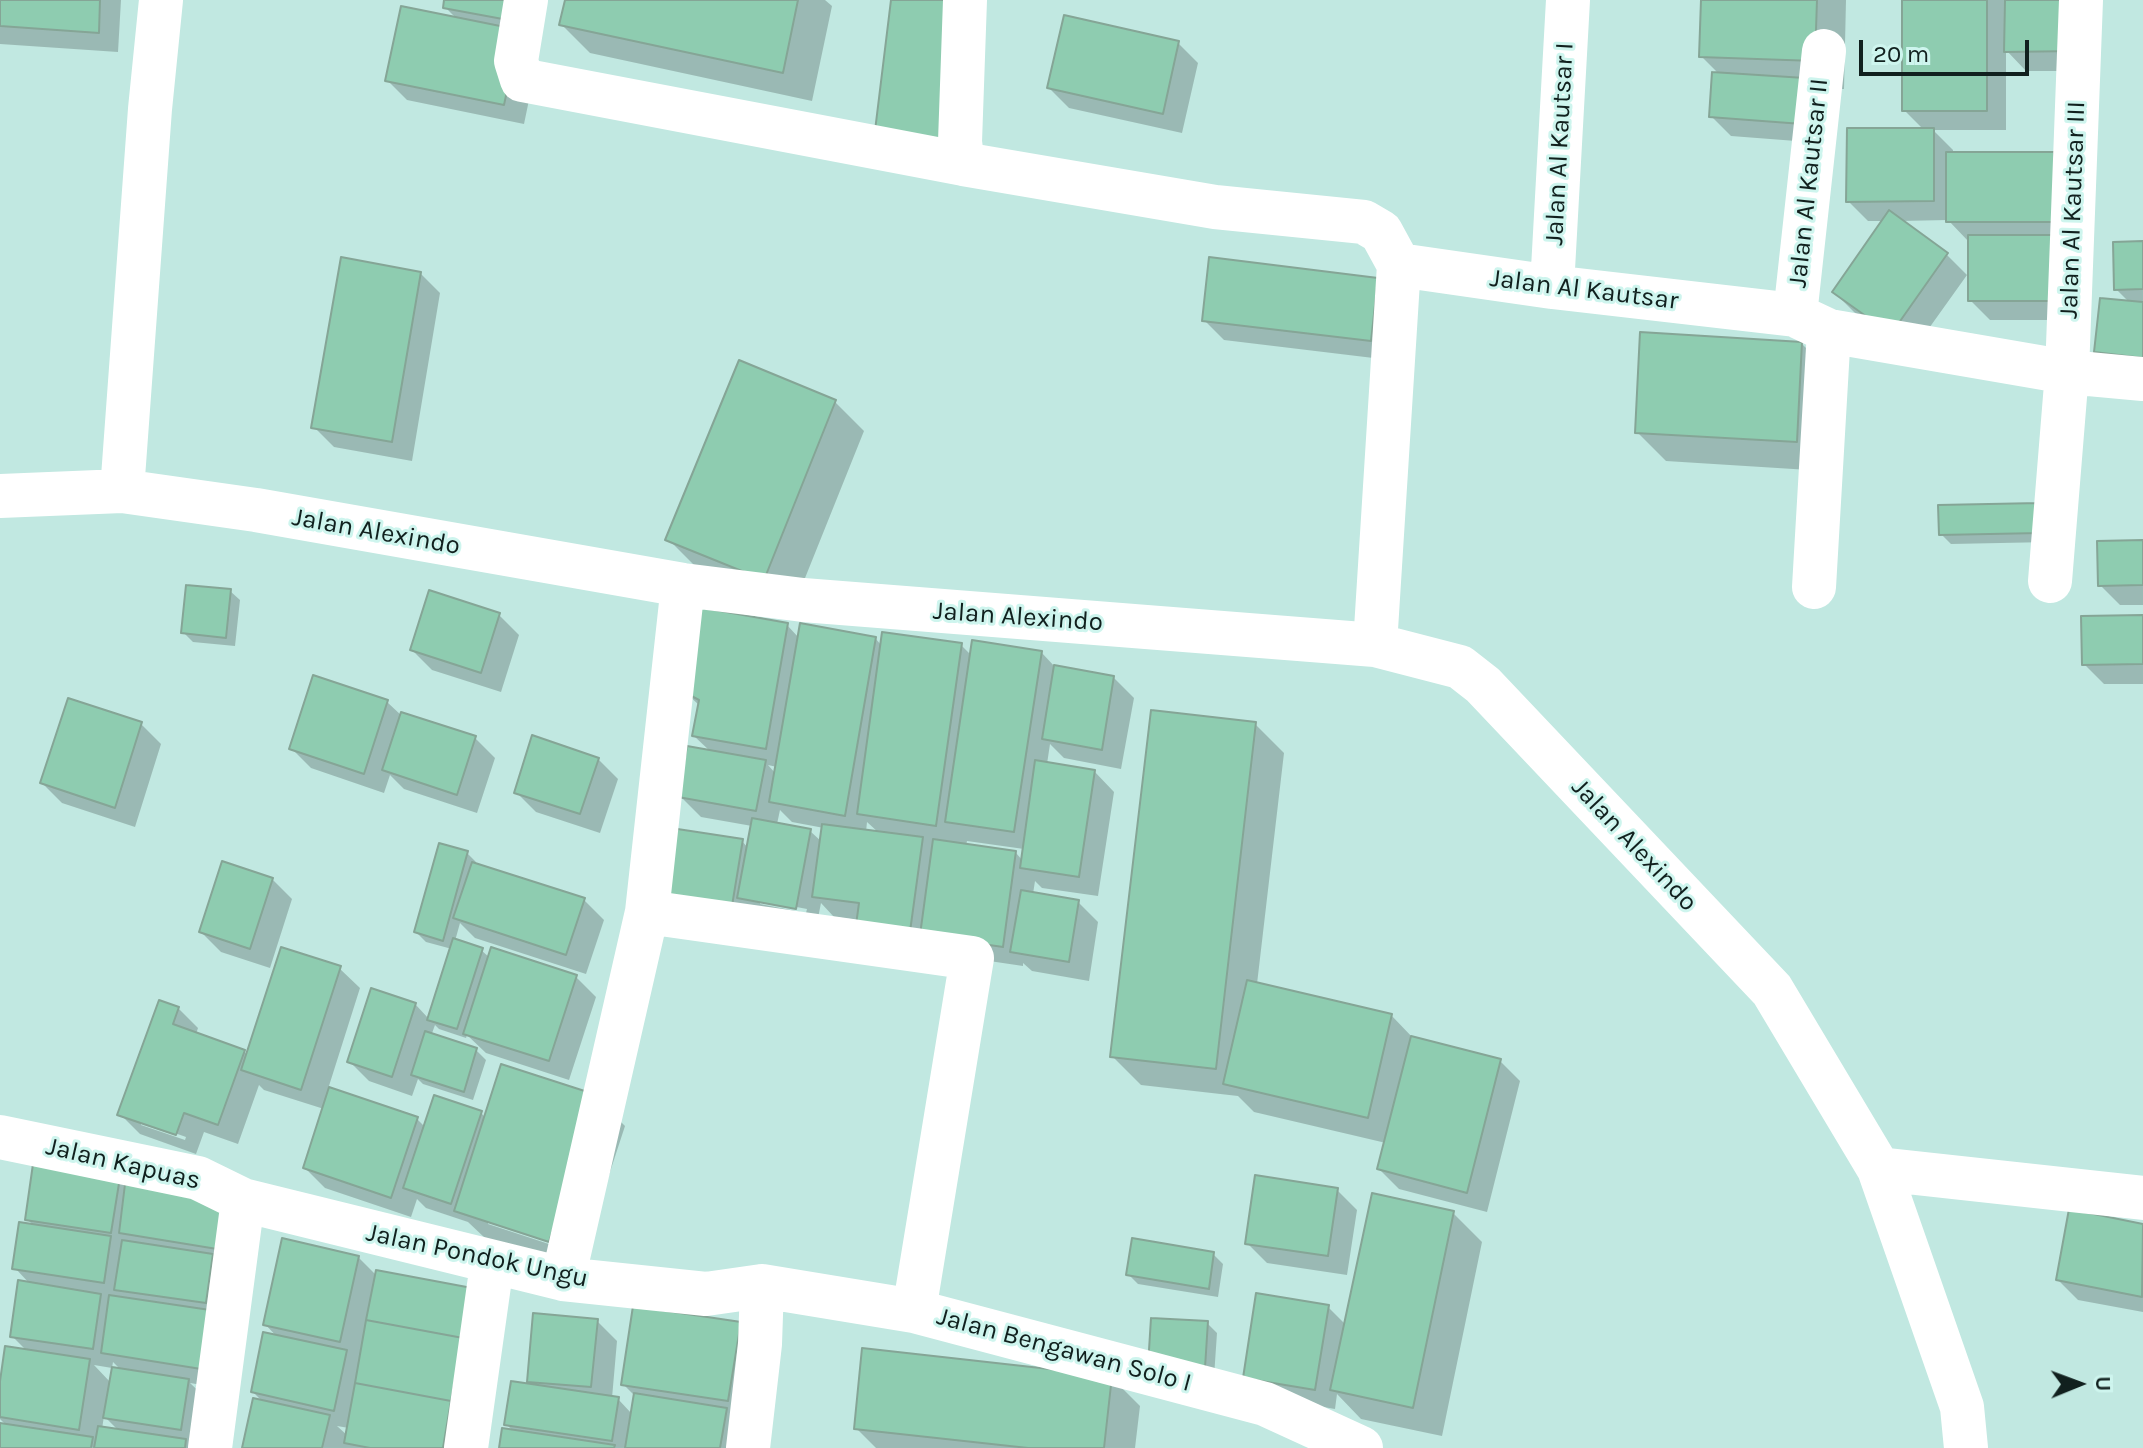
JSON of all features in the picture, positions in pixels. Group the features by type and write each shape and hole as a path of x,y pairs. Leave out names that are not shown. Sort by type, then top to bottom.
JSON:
{"street":[{"path":"122,491 161,0"},
{"path":"526,0 516,61 522,80 963,164 1215,207 1364,222 1381,232 1399,265 1375,645"},
{"path":"963,164 960,142 965,0"},
{"name":"Jalan Al Kautsar I","path":"1552,287 1568,0"},
{"name":"Jalan Al Kautsar III","path":"2050,581 2067,372 2081,0"},
{"name":"Jalan Al Kautsar II","path":"1814,587 1812,323 1824,51"},
{"name":"Jalan Al Kautsar","path":"1399,265 1812,323 2067,372 2143,379"},
{"name":"Jalan Alexindo","path":"0,496 122,491 256,510 683,585 803,600 1375,645 1460,667 1493,696 1772,990 1879,1169 1962,1407 1966,1448"},
{"path":"563,1279 647,912 683,585"},
{"path":"647,912 972,958 914,1311"},
{"name":"Jalan Kapuas","path":"0,1137 198,1178 243,1200"},
{"path":"1879,1169 2143,1198"},
{"path":"210,1448 243,1200"},
{"name":"Jalan Pondok Ungu","path":"243,1200 492,1264 563,1279 706,1294 762,1286"},
{"path":"466,1448 492,1264"},
{"path":"748,1448 760,1344 762,1286"},
{"name":"Jalan Bengawan Solo I","path":"762,1286 914,1311 1265,1404 1358,1447"}],"building":[{"path":"0,0 100,0 99,33 0,26"},
{"path":"444,0 511,0 508,20 443,8"},
{"path":"565,0 798,0 783,73 559,25"},
{"path":"891,0 958,0 940,147 874,139"},
{"path":"1701,0 1817,0 1815,61 1699,57"},
{"path":"1902,0 1987,0 1987,111 1902,111"},
{"path":"2005,0 2078,0 2078,51 2004,52"},
{"path":"401,6 520,30 504,105 385,81"},
{"path":"1064,15 1179,41 1163,114 1047,88"},
{"path":"1712,72 1805,78 1802,124 1709,117"},
{"path":"1847,128 1934,128 1934,201 1846,202"},
{"path":"1946,152 2054,152 2054,222 1946,222"},
{"path":"1889,210 1948,253 1891,334 1832,292"},
{"path":"1968,235 2059,235 2059,301 1968,301"},
{"path":"2143,241 2143,289 2114,290 2113,242"},
{"path":"341,257 421,272 392,442 311,428"},
{"path":"1209,257 1378,278 1371,341 1202,321"},
{"path":"2100,298 2143,302 2143,358 2094,352"},
{"path":"1640,332 1802,342 1797,442 1635,433"},
{"path":"739,360 836,400 764,580 665,540"},
{"path":"2040,503 2041,533 1939,535 1938,505"},
{"path":"2143,540 2143,585 2098,586 2097,541"},
{"path":"186,585 231,589 226,638 181,633"},
{"path":"429,590 500,613 481,673 410,650"},
{"path":"698,607 788,623 766,749 692,736 699,700 682,691"},
{"path":"2143,615 2143,664 2082,665 2081,616"},
{"path":"800,623 876,637 845,816 769,802"},
{"path":"882,632 962,643 936,826 857,814"},
{"path":"972,640 1042,651 1014,832 945,822"},
{"path":"1054,665 1114,676 1102,750 1042,739"},
{"path":"313,675 388,700 364,774 289,749"},
{"path":"68,698 142,722 115,808 40,783"},
{"path":"1151,710 1256,722 1216,1069 1110,1057"},
{"path":"401,712 476,736 457,795 382,770"},
{"path":"532,735 599,758 580,814 514,793"},
{"path":"687,746 766,760 756,811 678,797"},
{"path":"1035,760 1095,770 1079,877 1020,868"},
{"path":"752,818 811,829 796,909 737,898"},
{"path":"822,824 923,837 909,939 855,932 859,903 812,897"},
{"path":"671,828 743,839 731,912 660,900"},
{"path":"933,839 1016,851 1003,947 920,935"},
{"path":"439,843 468,851 443,941 414,932"},
{"path":"222,861 273,878 250,949 199,932"},
{"path":"472,862 585,898 566,955 453,918"},
{"path":"1021,890 1079,900 1069,962 1010,952"},
{"path":"453,938 483,948 457,1029 427,1020"},
{"path":"281,947 341,966 301,1090 241,1070"},
{"path":"491,947 577,975 549,1061 463,1034"},
{"path":"1247,980 1392,1014 1368,1118 1223,1084"},
{"path":"371,988 416,1003 392,1077 347,1062"},
{"path":"159,1000 179,1007 173,1024 245,1050 218,1125 184,1113 176,1135 117,1115"},
{"path":"425,1031 477,1048 464,1092 411,1075"},
{"path":"1411,1036 1501,1059 1467,1193 1377,1169"},
{"path":"501,1064 597,1095 549,1242 454,1211"},
{"path":"329,1087 418,1117 391,1198 303,1168"},
{"path":"434,1095 482,1111 451,1204 403,1188"},
{"path":"34,1157 121,1171 111,1233 25,1220"},
{"path":"1255,1175 1338,1188 1328,1256 1245,1244"},
{"path":"125,1184 225,1199 217,1249 119,1233"},
{"path":"1372,1193 1454,1211 1413,1408 1330,1390"},
{"path":"2069,1209 2143,1224 2142,1297 2056,1280"},
{"path":"19,1222 111,1236 104,1283 12,1269"},
{"path":"282,1238 359,1256 340,1342 263,1325"},
{"path":"1132,1238 1214,1252 1209,1289 1126,1275"},
{"path":"122,1240 213,1254 206,1303 114,1290"},
{"path":"376,1270 472,1288 463,1338 366,1320"},
{"path":"18,1280 101,1294 93,1349 10,1337"},
{"path":"1256,1293 1329,1305 1315,1390 1243,1378"},
{"path":"109,1295 210,1310 201,1369 101,1353"},
{"path":"633,1306 741,1322 728,1401 621,1385"},
{"path":"533,1313 598,1319 591,1387 527,1382"},
{"path":"1151,1318 1208,1321 1205,1368 1148,1366"},
{"path":"366,1320 463,1338 451,1401 355,1383"},
{"path":"263,1332 347,1350 334,1411 251,1392"},
{"path":"5,1346 90,1359 79,1430 0,1417 0,1381"},
{"path":"862,1348 1112,1376 1104,1448 1028,1448 854,1429"},
{"path":"112,1367 189,1379 181,1430 103,1418"},
{"path":"511,1381 619,1397 612,1441 504,1425"},
{"path":"355,1383 451,1401 443,1448 370,1448 344,1443"},
{"path":"634,1393 727,1408 720,1448 625,1448"},
{"path":"253,1398 330,1415 322,1448 242,1448"},
{"path":"0,1423 93,1437 91,1448 0,1448"},
{"path":"98,1426 186,1439 185,1448 94,1448"},
{"path":"502,1428 615,1445 614,1448 499,1448"}]}
